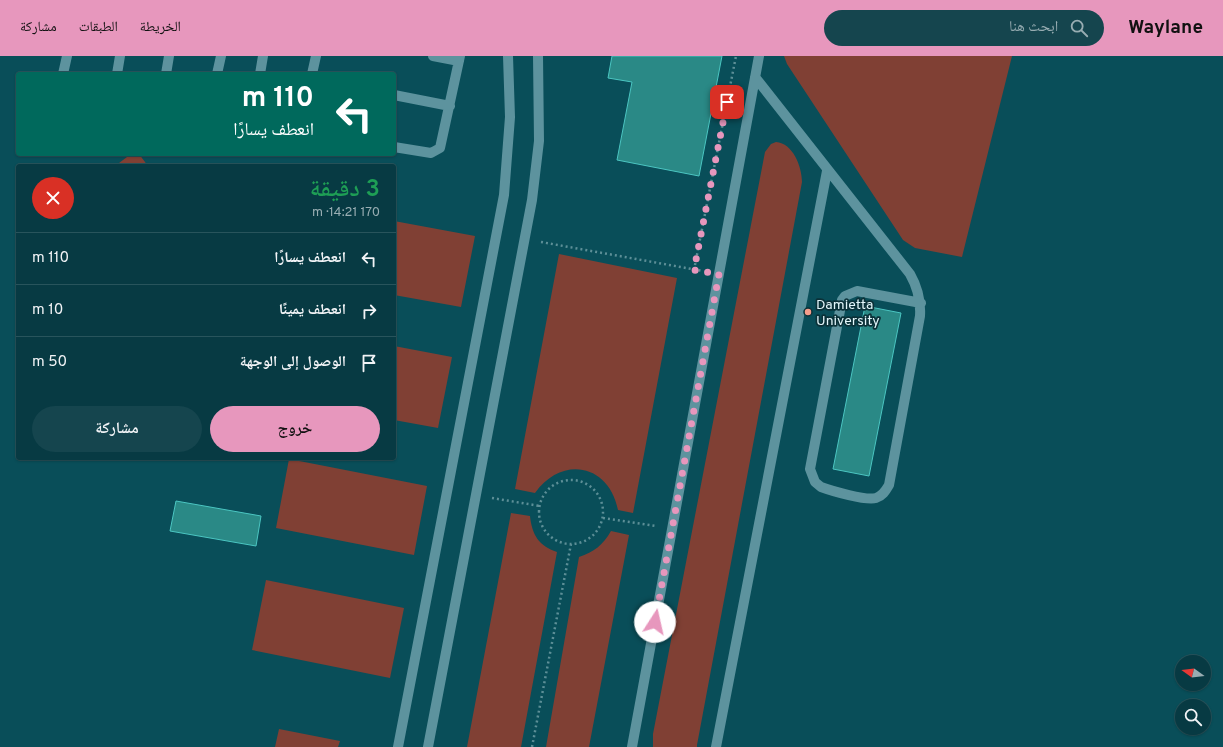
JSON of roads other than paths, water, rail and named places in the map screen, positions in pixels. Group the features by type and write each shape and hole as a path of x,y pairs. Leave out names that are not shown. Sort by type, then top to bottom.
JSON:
{"lane":[{"path":"63,72 66,56"},
{"path":"116,72 120,56"},
{"path":"166,72 169,56"},
{"path":"218,72 221,56"},
{"path":"260,72 263,56"},
{"path":"312,72 316,56"},
{"path":"396,147 426,153 436,152 442,143 459,58 433,56"},
{"path":"398,747 504,196 510,117 508,56"},
{"path":"428,747 534,186 540,111 538,56"},
{"path":"632,747 759,56"},
{"path":"756,77 827,171 910,274 915,283 920,303 898,438 889,485 886,491 882,495 870,499 821,487 815,482 810,469 842,300 846,296 857,291 920,303"},
{"path":"396,95 450,106"},
{"path":"716,747 827,171"}],"place":[{"name":"Damietta University","path":"808,312"}]}
